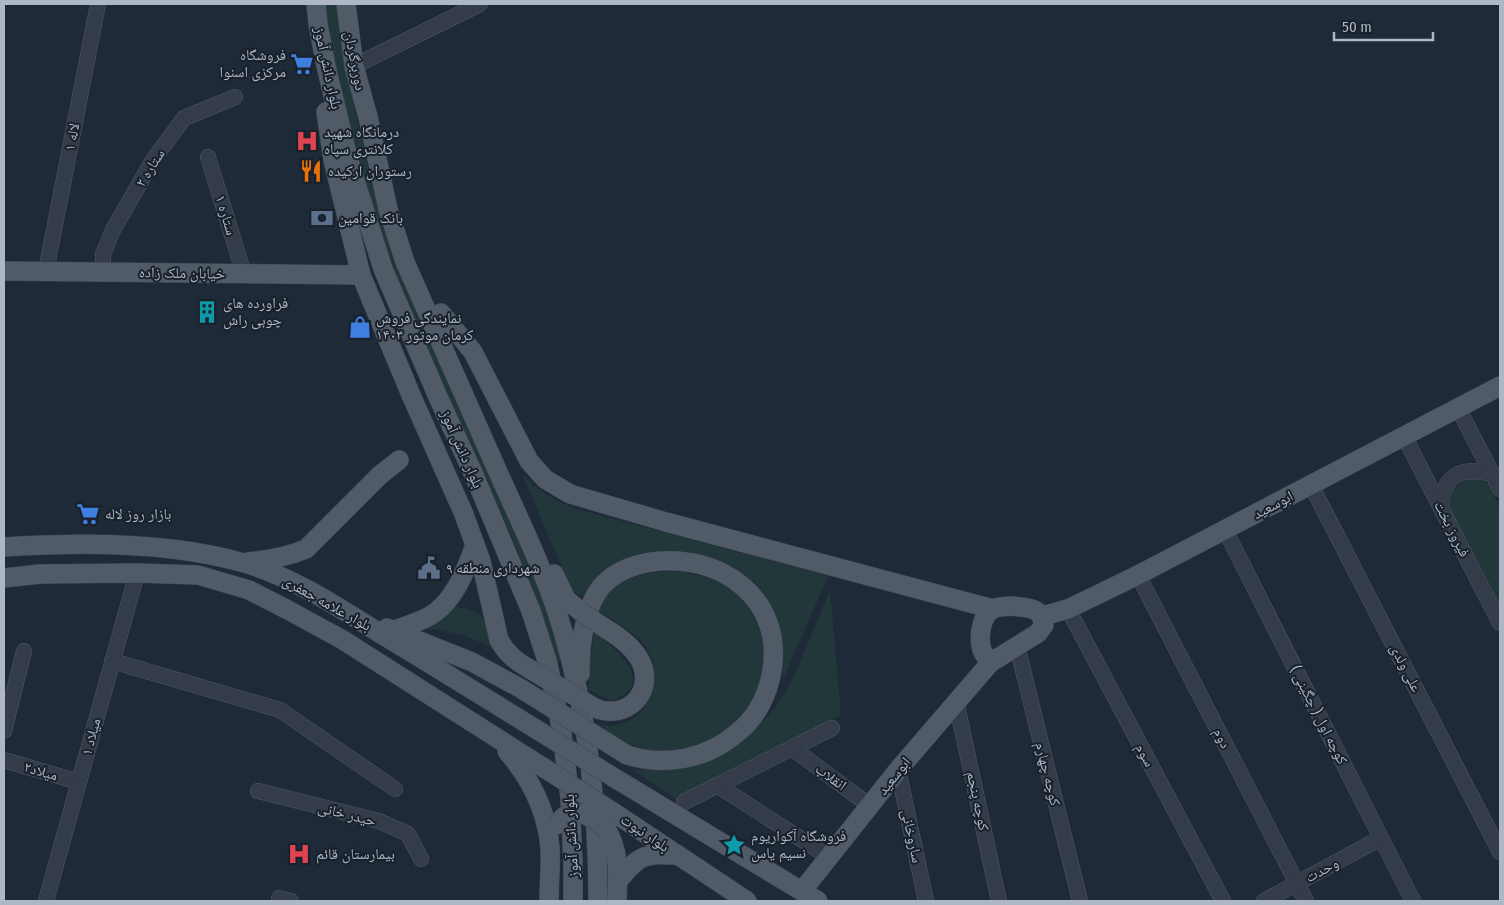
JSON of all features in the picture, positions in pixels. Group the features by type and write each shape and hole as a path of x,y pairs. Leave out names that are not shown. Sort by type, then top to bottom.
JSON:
{"main road":[{"name":"بلوار دانش آموز","path":"316,4 326,66 348,158 383,268 438,397 474,475 531,611 548,664 560,727 570,798 573,864 572,901"},
{"name":"دوربرگردان","path":"346,4 354,66 368,117"},
{"path":"326,66 326,116 333,160 361,275 411,395 463,512 481,561 499,640 504,650 516,661 588,707 604,712 613,712 627,708 633,704 641,692 644,674 640,660 632,648 566,599 420,267 368,117"},
{"name":"بلوار دانش آموز","path":"368,117 388,210 405,262 546,581 588,707 598,859 598,901"},
{"name":"خیابان ملک زاده","path":"4,270 361,275"},
{"path":"441,313 473,352 529,461 545,479 570,494 666,522 994,609 1011,606 1035,609 1043,616"},
{"name":"ابوسعید","path":"802,891 898,770 956,701 990,663 1038,633 1044,625 1043,616 1068,609 1138,575 1500,386"},
{"path":"245,563 276,558 306,549 380,474 399,460"},
{"name":"بلوار علامه جعفری","path":"4,547 36,545 121,546 201,552 245,563 294,583 355,618 614,777"},
{"path":"395,630 430,616 449,599 465,573 475,545"},
{"path":"355,618 395,630 472,662 520,688 627,755 656,761 690,757 726,742 747,725 760,707 768,688 773,668 773,649 771,633 754,597 746,588 726,574 706,566 682,560 639,564 614,574 595,596 584,628 580,664 588,707"},
{"name":"بلوار علامه جعفری","path":"4,578 40,574 137,573 198,575 249,590 343,640 541,766"},
{"path":"990,663 982,652 980,640 985,618 994,609"},
{"path":"496,739 518,764 535,793 546,822 550,848 549,901"},
{"name":"بلوار نبوت","path":"541,766 747,901"},
{"name":"بلوار نبوت","path":"614,777 818,901"},
{"path":"550,848 557,825 565,816 576,812 590,817 607,830 616,850 617,901"},
{"path":"618,881 632,864 642,857 651,854 678,855"}],"street":[{"name":"لاله ۱","path":"46,271 98,4"},
{"path":"354,66 480,4"},
{"name":"ستاره ۲","path":"103,272 103,254 113,230 153,160 184,118 235,97"},
{"name":"ستاره ۱","path":"208,157 244,274"},
{"path":"1458,408 1500,489"},
{"name":"فیروز بخت","path":"1404,436 1500,622"},
{"path":"1441,508 1442,493 1450,480 1462,472 1477,470 1492,474"},
{"name":"علی ولدی","path":"1311,485 1500,852"},
{"name":"کوچه اول ( چگینی )","path":"1225,530 1413,901"},
{"name":"میلاد ۱","path":"46,901 137,573"},
{"name":"دوم","path":"1138,575 1306,901"},
{"name":"سوم","path":"1068,609 1223,901"},
{"name":"کوچه چهارم","path":"1017,646 1080,901"},
{"path":"4,731 24,651"},
{"path":"112,661 280,710 395,789"},
{"name":"کوچه پنجم","path":"956,701 999,901"},
{"path":"684,802 832,728"},
{"name":"انقلاب","path":"792,748 870,806"},
{"name":"میلاد۲","path":"4,760 79,782"},
{"name":"ساروخانی","path":"898,770 926,901"},
{"path":"717,785 829,857"},
{"name":"حیدر خانی","path":"258,791 379,821 408,834 421,858"},
{"name":"وحدت","path":"1264,901 1381,838"}],"green space":[{"path":"323,4 337,4 345,60 358,124 395,265 521,540 551,624 561,661 554,661 544,626 514,542 442,390 388,263 332,63"},
{"path":"522,474 547,495 577,509 828,576 783,680 779,630 769,602 757,586 741,572 722,562 678,551 656,551 635,555 608,569 585,596 578,595 571,589"},
{"path":"1475,479 1487,483 1500,507 1500,606 1449,508 1456,487 1463,481"},
{"path":"677,571 718,582 743,599 762,635 764,649 763,672 752,700 740,718 724,733 706,743 686,749 664,751 643,749 621,741 600,725 613,725 628,721 638,715 646,706 654,683 654,670 651,658 642,642 597,610 611,589 630,578 652,573"},
{"path":"830,590 841,715 679,801 633,770 658,769 731,747 752,732 771,713 785,693 798,667"},
{"path":"453,606 473,611 484,618 497,649 463,635 427,628"},
{"path":"594,631 622,657 629,666 633,676 632,685 625,694 611,701 589,690"}],"place":[{"name":"فروشگاه مرکزی اسنوا","path":"302,64"},
{"name":"درمانگاه شهید کلانتری سپاه","path":"307,141"},
{"name":"رستوران ارکیده","path":"311,171"},
{"name":"بانک قوامین","path":"322,218"},
{"name":"فراورده های چوبی راش","path":"207,312"},
{"name":"نمایندگی فروش ۱۴۰۳ کرمان موتور","path":"360,327"},
{"name":"بازار روز لاله","path":"88,514"},
{"name":"شهرداری منطقه ۹","path":"429,568"},
{"name":"فروشگاه آکواریوم نسیم یاس","path":"734,845"},
{"name":"بیمارستان قائم","path":"299,854"}]}
